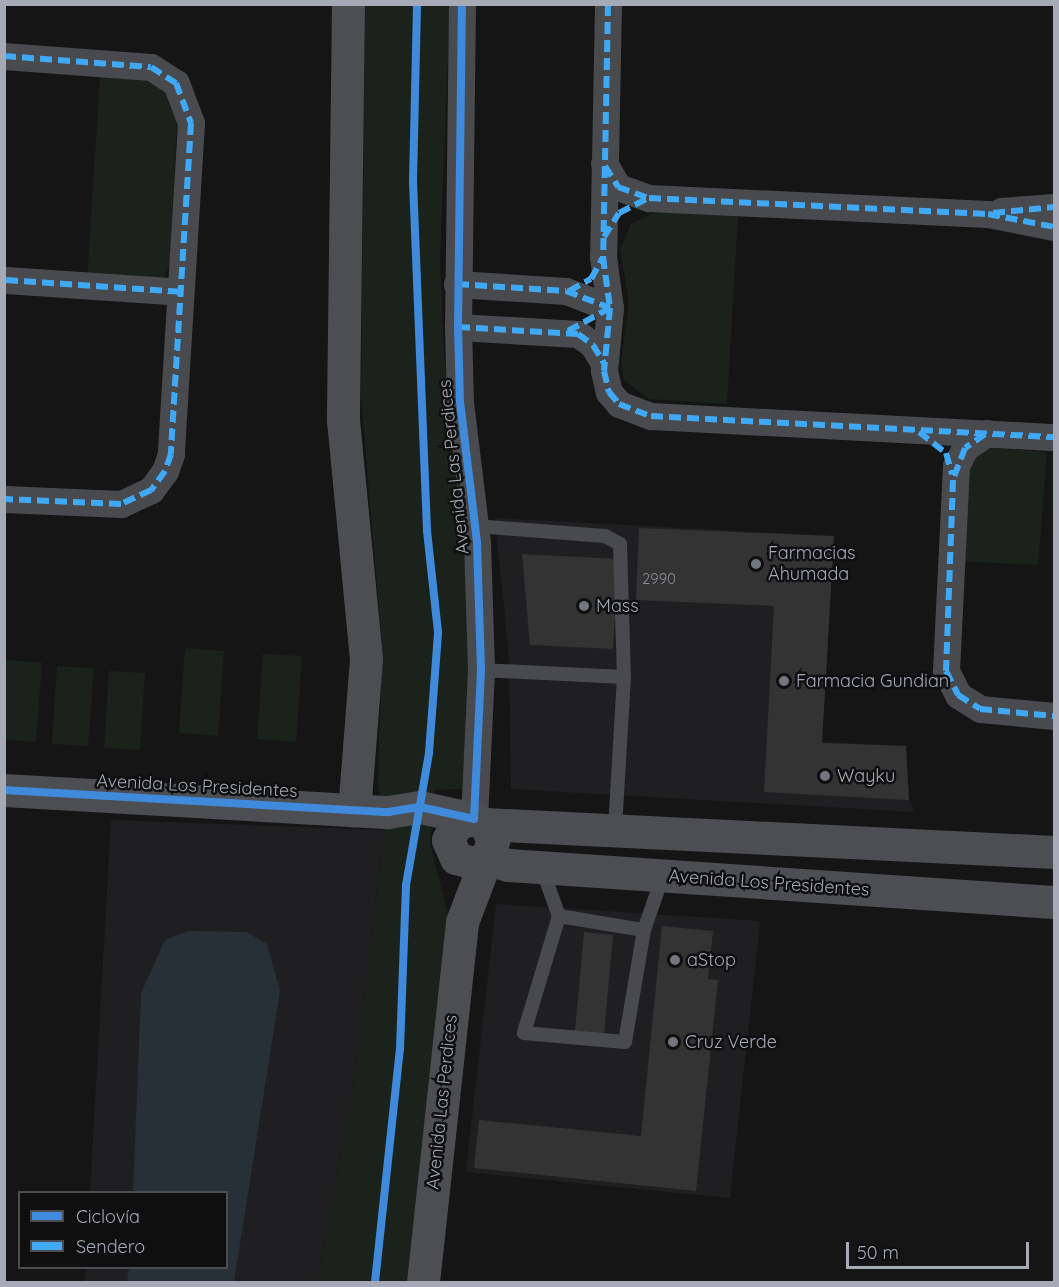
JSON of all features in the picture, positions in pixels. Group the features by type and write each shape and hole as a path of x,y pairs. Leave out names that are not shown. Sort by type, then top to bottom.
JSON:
{"street":[{"path":"348,4 342,389 366,659 354,811"},
{"name":"Avenida Las Perdices","path":"423,1282 468,854 493,841 480,822 481,670 475,526 460,402 457,284 462,4"},
{"path":"608,4 603,248 610,308 604,363 609,392 619,404 640,414 1054,436"},
{"path":"4,56 151,67 176,83 191,123 171,454 165,471 151,490 121,504 4,499"},
{"path":"604,163 618,187 650,198 987,214 1054,227"},
{"path":"566,291 591,279 619,213 650,198"},
{"path":"987,214 1054,207"},
{"path":"6,280 180,292"},
{"path":"457,284 566,291 610,308"},
{"path":"565,332 610,308"},
{"path":"458,327 565,332 593,345 604,363"},
{"path":"910,429 942,448 953,480"},
{"path":"987,433 965,448 953,480 944,653 949,679 958,695 980,709 1054,716"},
{"name":"Avenida Los Presidentes","path":"4,790 388,813 420,807 480,822 1054,852"},
{"name":"Avenida Los Presidentes","path":"388,813 427,826 468,854 541,867 1054,902"}],"lane":[{"path":"475,526 599,535 615,540 623,550 624,677 615,829"},
{"path":"481,670 624,677"},
{"path":"541,867 559,916 524,1033 625,1042 645,930 663,875"},
{"path":"559,916 645,930"}],"shaded area":[{"path":"365,5 450,5 440,259 444,355 473,646 462,789 434,790 430,843 450,922 407,1282 317,1282 354,1079 384,830 378,783 382,645 361,397"},
{"path":"100,77 143,79 169,95 177,122 170,263 163,279 87,279"},
{"path":"656,212 738,215 727,404 649,399 624,380 621,362 629,303 620,249 631,224"},
{"path":"992,448 1047,452 1038,565 962,561 967,467 979,451"},
{"path":"495,518 834,536 822,742 906,746 909,800 915,812 511,789 509,657"},
{"path":"185,648 224,651 218,736 179,733"},
{"path":"263,654 302,656 296,742 257,739"},
{"path":"6,660 42,663 36,742 5,740"},
{"path":"57,666 94,668 88,746 52,744"},
{"path":"109,671 145,673 140,750 104,748"},
{"path":"111,820 384,830 354,1079 317,1282 85,1282 86,1269 228,1269 228,1191 90,1191"},
{"path":"496,904 760,921 730,1198 466,1172"},
{"path":"188,931 247,932 267,944 280,991 234,1282 127,1282 129,1269 228,1269 228,1191 133,1191 141,993 165,940"}],"building":[{"path":"639,528 834,536 822,743 906,746 909,800 764,792 774,606 636,600"},
{"path":"522,554 618,559 613,649 530,645"},
{"path":"662,926 713,931 708,979 718,980 696,1191 474,1168 479,1120 641,1136"},
{"path":"584,932 613,935 604,1034 575,1031"}],"marked path":[{"path":"608,4 603,257 610,308 604,371 609,392 619,404 651,416 1054,437"},
{"path":"4,56 151,67 176,83 191,123 171,454 165,471 151,490 121,504 4,499"},
{"path":"605,166 618,187 649,198 988,214 1054,227"},
{"path":"604,237 619,213 647,199"},
{"path":"993,213 1054,207"},
{"path":"569,291 591,279 603,257"},
{"path":"6,280 180,292"},
{"path":"457,284 566,291 610,308"},
{"path":"568,331 610,308"},
{"path":"458,327 578,334 593,345 604,363"},
{"path":"919,432 946,453 952,474"},
{"path":"985,434 965,448 953,480 946,671 958,695 980,709 1054,716"}],"cycle path":[{"path":"375,1282 400,1049 406,885 429,753 438,632 427,530 413,182 417,4"},
{"path":"4,790 388,812 420,807 474,819 481,670 477,542 460,402 458,327 462,4"}],"place":[{"name":"Farmacias Ahumada","path":"756,564"},
{"name":"Mass","path":"584,606"},
{"name":"Farmacia Gundian","path":"784,681"},
{"name":"Wayku","path":"825,776"},
{"name":"aStop","path":"675,960"},
{"name":"Cruz Verde","path":"673,1042"}]}
